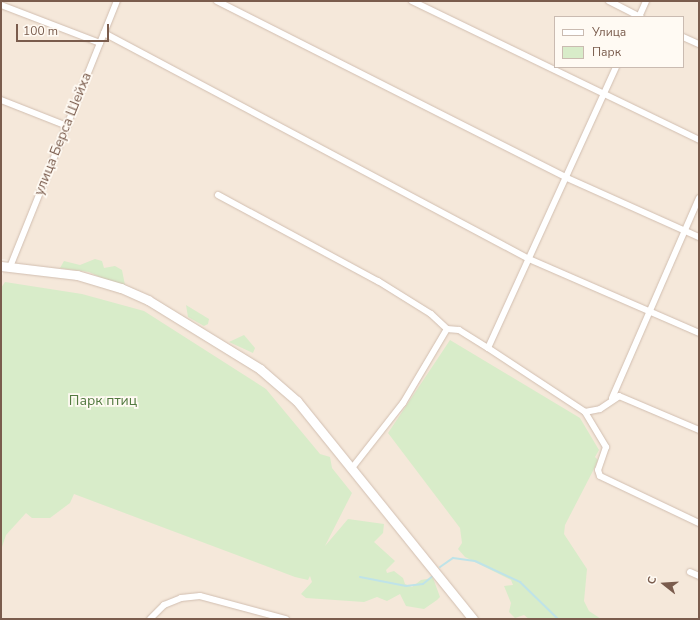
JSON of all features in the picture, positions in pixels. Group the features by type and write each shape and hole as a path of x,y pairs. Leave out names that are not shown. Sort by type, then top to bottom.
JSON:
{"main road":[{"path":"6,267 77,275 121,288 190,325 276,381 352,468 473,619"}],"street":[{"name":"улица Берса Шейха","path":"6,267 67,126 117,1"},
{"path":"217,1 566,178 699,237"},
{"path":"412,1 603,97 699,140"},
{"path":"609,1 638,16"},
{"path":"640,16 646,1"},
{"path":"1,5 100,43"},
{"path":"104,33 529,259 699,333"},
{"path":"684,37 699,44"},
{"path":"488,348 616,68"},
{"path":"1,100 67,126"},
{"path":"218,195 378,281 431,314 447,328 459,330 585,412 606,447 598,470 606,481 699,523"},
{"path":"585,412 600,409 612,398 651,312 699,198"},
{"path":"352,468 403,403 447,328"},
{"path":"612,398 628,397 699,430"},
{"path":"690,572 699,576"},
{"path":"150,619 164,605 181,598 200,596 286,619"}],"shaded area":[{"path":"1,1 699,1 699,619 1,619 1,278 8,260 1,259"}],"green space":[{"path":"95,259 102,261 104,268 115,266 122,270 125,285 121,287 89,272 60,268 64,261 80,265"},
{"name":"Парк птиц","path":"5,282 82,294 144,311 266,389 320,454 330,457 332,468 352,493 325,546 348,519 384,524 383,533 374,542 395,561 386,570 387,573 394,571 403,578 405,584 412,587 421,580 433,578 440,597 424,609 406,606 400,594 387,601 377,597 364,602 306,598 301,594 312,582 310,576 308,580 295,577 74,494 70,503 50,518 32,518 26,513 6,535 1,550 1,288"},
{"path":"186,305 209,319 208,324 204,326 188,317"},
{"path":"244,335 255,348 253,353 229,342"},
{"path":"450,340 580,418 599,450 595,457 598,460 596,465 565,525 564,534 587,569 584,601 589,611 601,619 529,619 524,615 515,618 509,612 511,603 504,586 513,585 511,580 465,557 458,549 462,543 460,528 388,433"}],"waterway":[{"path":"440,567 453,558 475,561 520,582 558,619"},
{"path":"360,577 406,586 423,584 433,576"}]}
